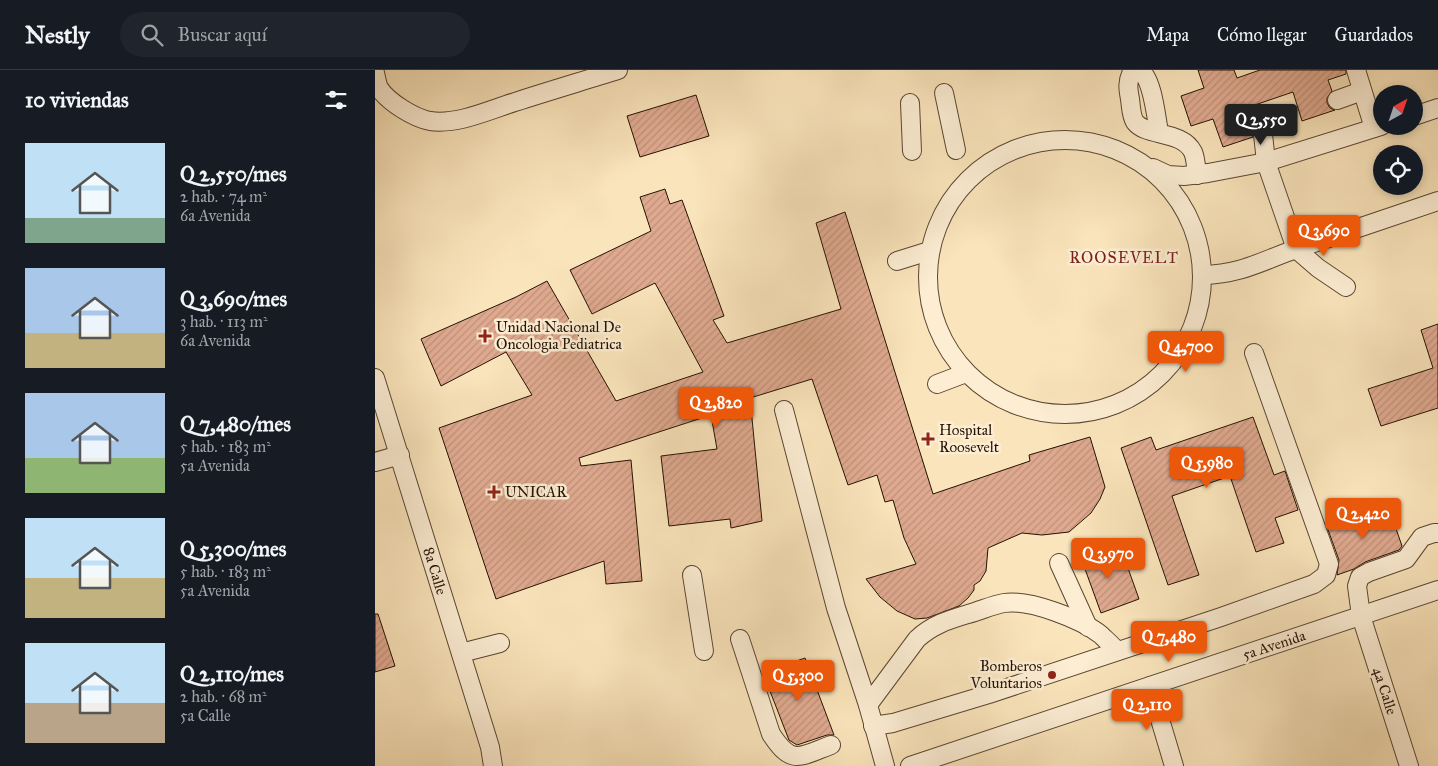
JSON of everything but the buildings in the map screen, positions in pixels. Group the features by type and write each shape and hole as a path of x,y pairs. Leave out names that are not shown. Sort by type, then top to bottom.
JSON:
{"street":[{"path":"375,73 379,88 402,109 418,117 445,121 472,116 618,70"},
{"path":"1356,70 1362,91 1373,116"},
{"path":"1337,100 1362,91"},
{"path":"944,93 956,150"},
{"path":"910,103 912,151"},
{"path":"1423,113 1438,108"},
{"path":"1261,116 1266,162 1296,249 1346,287"},
{"path":"1138,161 1165,182 1185,210 1198,241 1203,275 1200,309 1189,340 1171,367 1147,389 1118,405 1086,414 1053,415 1021,408 991,394 966,373 946,346 933,316 927,284 929,251 939,220 956,192 979,169 1021,146 1051,140 1081,140 1111,147 1168,175 1197,175 1266,162 1373,129"},
{"path":"1159,132 1179,140 1192,150 1197,175"},
{"path":"1203,275 1223,274 1251,267 1296,249 1438,201"},
{"path":"897,261 929,251"},
{"path":"873,726 893,723 989,694 1221,617 1314,584 1325,575 1329,564 1254,353"},
{"path":"937,384 966,373"},
{"name":"8a Calle","path":"375,378 379,404 399,455 490,747 493,766"},
{"path":"784,410 836,608 868,705 885,766"},
{"path":"375,462 399,455"},
{"name":"4a Calle","path":"1409,766 1361,616 1357,586 1360,577 1407,559 1422,537 1438,533"},
{"path":"1059,564 1088,626"},
{"path":"692,574 704,651"},
{"name":"5a Avenida","path":"910,766 955,759 1150,686 1438,590"},
{"path":"868,705 917,639 927,630 939,623 1005,603 1029,603 1088,626 1117,651"},
{"path":"740,639 771,734 779,747 785,753 792,756 801,756 831,745"},
{"path":"461,654 501,643"},
{"path":"1150,686 1174,766"}],"place":[{"name":"Unidad Nacional De Oncologia Pediatrica","path":"485,336"},
{"name":"Hospital Roosevelt","path":"928,439"},
{"name":"UNICAR","path":"494,492"},
{"name":"Bomberos Voluntarios","path":"1052,675"}],"district":[{"name":"ROOSEVELT","path":"1124,257"}]}
